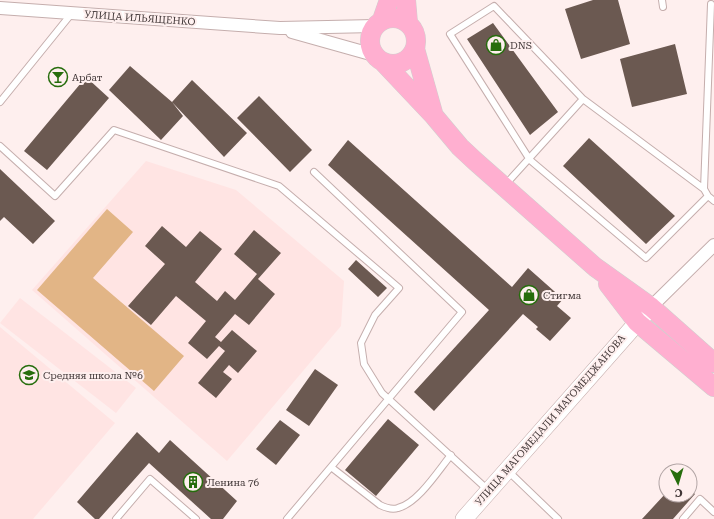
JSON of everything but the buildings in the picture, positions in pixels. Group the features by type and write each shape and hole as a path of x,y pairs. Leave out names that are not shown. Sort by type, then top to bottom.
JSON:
{"main road":[{"path":"389,0 378,23 370,35 370,46 379,59 434,116 460,147 504,187 595,267 651,307 714,363"},
{"path":"406,0 408,23 416,35 415,49 434,116"},
{"path":"378,23 395,17 408,23"},
{"path":"379,59 396,64 408,59 415,49"},
{"path":"595,267 637,322 714,388"},
{"name":"УЛИЦА МАГОМЕДАЛИ МАГОМЕДЖАНОВА","path":"464,519 651,307"}],"street":[{"name":"УЛИЦА ИЛЬЯЩЕНКО","path":"0,8 280,28"},
{"path":"280,28 378,23"},
{"path":"280,28 379,59"},
{"path":"651,307 714,245"}],"lane":[{"path":"662,0 663,7"},
{"path":"704,189 711,4"},
{"path":"708,196 646,258 530,160 450,34 494,6 584,99 704,189 708,196 714,200"},
{"path":"0,102 72,13"},
{"path":"504,187 584,99"},
{"path":"0,146 55,196 114,130 279,186 399,288 375,315 361,343 364,364 382,393 489,490"},
{"path":"287,519 462,312 314,172"},
{"path":"331,467 380,505 388,509 398,509 414,500 451,455"},
{"path":"507,470 558,519"},
{"path":"116,519 150,479 196,519"},
{"path":"683,519 700,499 714,512"}],"shaded area":[{"path":"146,161 236,190 344,281 341,326 227,461 32,290"},
{"path":"107,209 133,232 93,278 184,356 154,391 37,290"},
{"path":"20,298 136,388 116,413 0,323"},
{"name":"Средняя школа №6","path":"0,327 115,423 33,519 0,519"}],"place":[{"name":"DNS","path":"496,45"},
{"name":"Арбат","path":"58,77"},
{"name":"Стигма","path":"529,295"},
{"name":"Средняя школа №6","path":"29,375"},
{"name":"Ленина 76","path":"193,482"}]}
